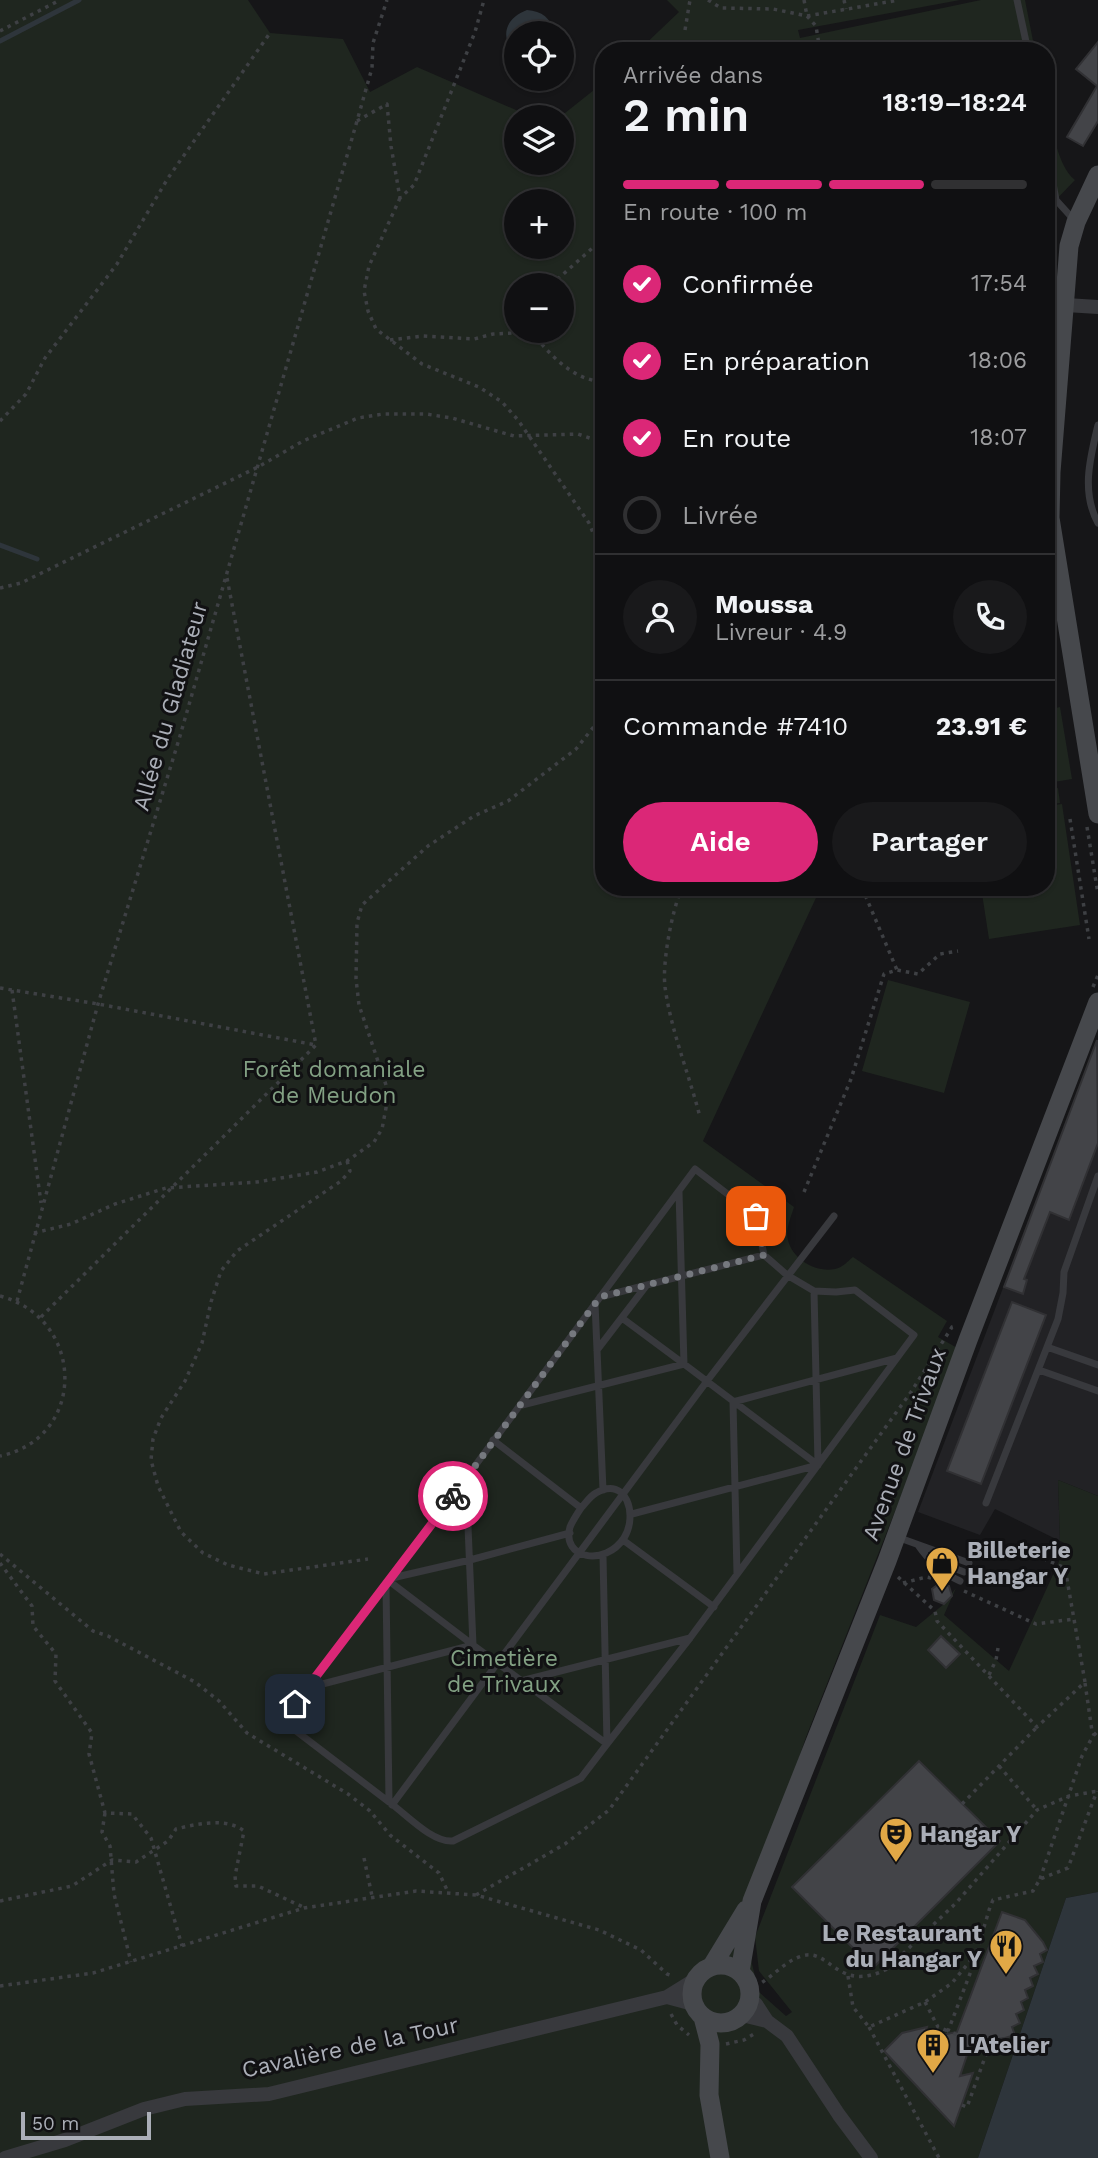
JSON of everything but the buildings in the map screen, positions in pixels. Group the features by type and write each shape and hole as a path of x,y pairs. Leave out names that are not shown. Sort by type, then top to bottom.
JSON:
{"main road":[{"path":"1055,427 1069,246 1076,222 1098,175"},
{"path":"1055,549 1098,814"},
{"name":"Avenue de Trivaux","path":"712,1966 752,1901 895,1537 1098,1002"},
{"name":"Avenue de Trivaux","path":"742,1999 752,1901"},
{"path":"720,2158 709,2095 709,2044 692,1995 696,1979 706,1969 722,1965 742,1999"},
{"path":"698,2010 711,2022 742,1999"},
{"path":"709,2044 742,1999"}],"street":[{"path":"1066,305 1098,307"},
{"name":"Cavalière de la Tour","path":"5,2158 65,2140 144,2109 185,2099 269,2094 667,1997 696,1979"},
{"name":"Cavalière de la Tour","path":"667,1997 698,2010"},
{"path":"742,1999 756,2004 767,2021 787,2036 871,2158"}],"lane":[{"path":"1017,0 1026,42"},
{"path":"1055,194 1056,200 1076,222"},
{"path":"1098,425 1088,468 1091,510 1098,523"},
{"path":"695,1169 756,1216 764,1255 787,1275 814,1291 855,1290 914,1335 691,1638 581,1778 446,1842 434,1837 283,1721 695,1169"},
{"path":"986,1503 1047,1347 1060,1306 1064,1272 1098,1176"},
{"path":"678,1191 684,1364"},
{"path":"391,1803 834,1216"},
{"path":"597,1300 764,1255"},
{"path":"597,1350 647,1286"},
{"path":"814,1291 818,1465"},
{"path":"597,1300 603,1490"},
{"path":"622,1318 818,1465"},
{"path":"1047,1347 1098,1365"},
{"path":"733,1402 897,1358"},
{"path":"521,1405 684,1364"},
{"path":"1039,1370 1098,1391"},
{"path":"733,1402 737,1574"},
{"path":"493,1440 581,1508"},
{"path":"632,1514 818,1465"},
{"path":"466,1478 473,1645"},
{"path":"603,1490 617,1490 623,1494 632,1514 631,1525 623,1540 603,1556 594,1557 580,1553 572,1544 569,1533 581,1508 595,1493 603,1490"},
{"path":"389,1581 569,1533"},
{"path":"895,1537 969,1563"},
{"path":"623,1540 714,1607"},
{"path":"917,1544 926,1557 958,1585"},
{"path":"603,1556 607,1744"},
{"path":"926,1557 964,1572"},
{"path":"389,1581 607,1744"},
{"path":"389,1581 391,1803"},
{"path":"521,1681 691,1638"},
{"path":"307,1688 473,1645"}],"path":[{"path":"0,31 60,0"},
{"name":"Allée du Gladiateur","path":"17,1301 98,1004 180,736 357,121 372,68 373,43 387,0"},
{"path":"484,0 475,32 414,185 400,198 369,266 365,291 368,311 376,329 388,341 422,364 479,387 502,402 589,523 595,537"},
{"path":"685,30 690,0"},
{"path":"708,0 721,8 773,9 807,16 899,0"},
{"path":"804,0 807,16 816,26 819,42"},
{"path":"844,0 846,9"},
{"path":"0,421 26,394 45,358 117,264 168,178 270,33"},
{"path":"357,121 387,104 400,198"},
{"path":"564,273 595,246"},
{"path":"388,341 423,336 474,339 504,333"},
{"path":"540,343 566,368 595,382"},
{"path":"0,588 21,583 314,437 358,418 383,414 439,416 514,436 578,434 595,440"},
{"path":"226,576 316,1045"},
{"path":"34,1233 71,1224 115,1204 172,1187 271,1180 317,1172 347,1161 374,1142 382,1129 386,1085 359,1005 356,979 357,923 362,905 428,846 474,816 508,801 538,779 576,748 595,725"},
{"path":"1070,819 1089,939"},
{"path":"678,896 673,908 664,984 671,1018 700,1117"},
{"path":"866,896 897,970"},
{"path":"804,1192 851,1079 884,974 897,970 918,974 940,954 958,951"},
{"path":"0,989 98,1004 316,1045"},
{"path":"12,990 41,1206"},
{"path":"41,1317 316,1045"},
{"path":"347,1161 350,1171 341,1181 237,1251 221,1271 202,1342 185,1381 161,1418 153,1439 151,1460 158,1486 181,1532 203,1553 228,1565 264,1574 369,1559"},
{"path":"0,1296 17,1301 41,1317 57,1340 65,1367 64,1395 53,1421 36,1440 13,1453 0,1456"},
{"path":"476,1895 565,1844 609,1810 912,1392 952,1327 977,1319"},
{"path":"0,1554 93,1631 108,1636 195,1682 219,1701 247,1734 348,1794 370,1811 390,1835 439,1872 449,1894"},
{"path":"948,2031 993,1900 1033,1891 1040,1879 1082,1756 1096,1735 1065,1568 1040,1557"},
{"path":"0,1563 32,1606 33,1626 56,1654 55,1681 92,1733 89,1754 105,1813 102,1832 110,1846 114,1894 131,1962"},
{"path":"935,1579 926,1577 903,1583 935,1611 937,1621 1037,1727"},
{"path":"958,1585 1036,1623 1074,1619"},
{"path":"989,1675 998,1648"},
{"path":"962,1804 1085,1682"},
{"path":"999,1766 1037,1810"},
{"path":"742,1999 799,1956 810,1954 818,1957 848,1976 875,1976 887,1969 956,1903 1037,1810 1069,1796 1098,1791"},
{"path":"1040,1879 1068,1868 1098,1791"},
{"path":"105,1813 132,1814 150,1838 181,1946"},
{"path":"0,1901 72,1886 111,1860 136,1862 168,1842 176,1829 203,1822 237,1826 244,1831 235,1876 236,1886 258,1886 304,1908"},
{"path":"364,1858 372,1896"},
{"path":"0,1986 93,1973 304,1908 416,1891 476,1895 599,1930 641,1950 667,1975"},
{"path":"869,2026 925,2001 952,1983 976,1954"},
{"path":"848,1976 853,2007 869,2026 939,2158"},
{"path":"925,2001 938,2026 988,2049 967,2107 962,2105"}],"shaded area":[{"path":"527,10 537,12 549,21 511,21"},
{"path":"1091,1056 1098,1059 1098,1496 1058,1480 1060,1541 995,1509 980,1535 918,1512"},
{"path":"1098,1892 1098,2158 978,2158 1066,1898"}],"green space":[{"name":"Forêt domaniale de Meudon","path":"0,0 248,0 270,33 343,39 370,92 417,67 504,105 504,175 574,175 574,106 595,89 595,896 817,896 703,1141 794,1207 787,1236 790,1247 800,1259 813,1267 828,1270 840,1267 853,1257 947,1321 938,1337 959,1349 806,1737 782,1809 749,1952 759,1992 786,2016 792,2012 759,1971 755,1937 880,1615 916,1627 944,1604 956,1588 944,1615 1009,1671 1067,1544 1060,1541 1058,1480 1098,1496 1098,1892 1066,1898 978,2158 0,2158"},
{"path":"667,0 960,0 798,30 800,38 981,0 1025,0 1033,42 647,42 679,12"},
{"path":"1055,140 1068,173 1075,180 1055,201"},
{"path":"1060,707 1072,779 1055,782 1055,708"},
{"path":"1058,788 1060,803 1055,804 1055,789"},
{"path":"1062,804 1080,925 989,939 982,896 1055,896 1055,805"},
{"path":"888,980 970,1002 944,1093 862,1071"}],"waterway":[{"path":"0,41 79,0"},
{"path":"0,545 37,559"}],"way so far":[{"path":"453,1496 600,1297 764,1255 756,1216"}],"place":[{"name":"Billeterie Hangar Y","path":"942,1593"},
{"name":"Hangar Y","path":"896,1864"},
{"name":"Le Restaurant du Hangar Y","path":"1006,1976"},
{"name":"L'Atelier","path":"933,2075"}],"route":[{"path":"295,1704 453,1496"}],"park label":[{"name":"Cimetière de Trivaux","path":"504,1671"}]}
